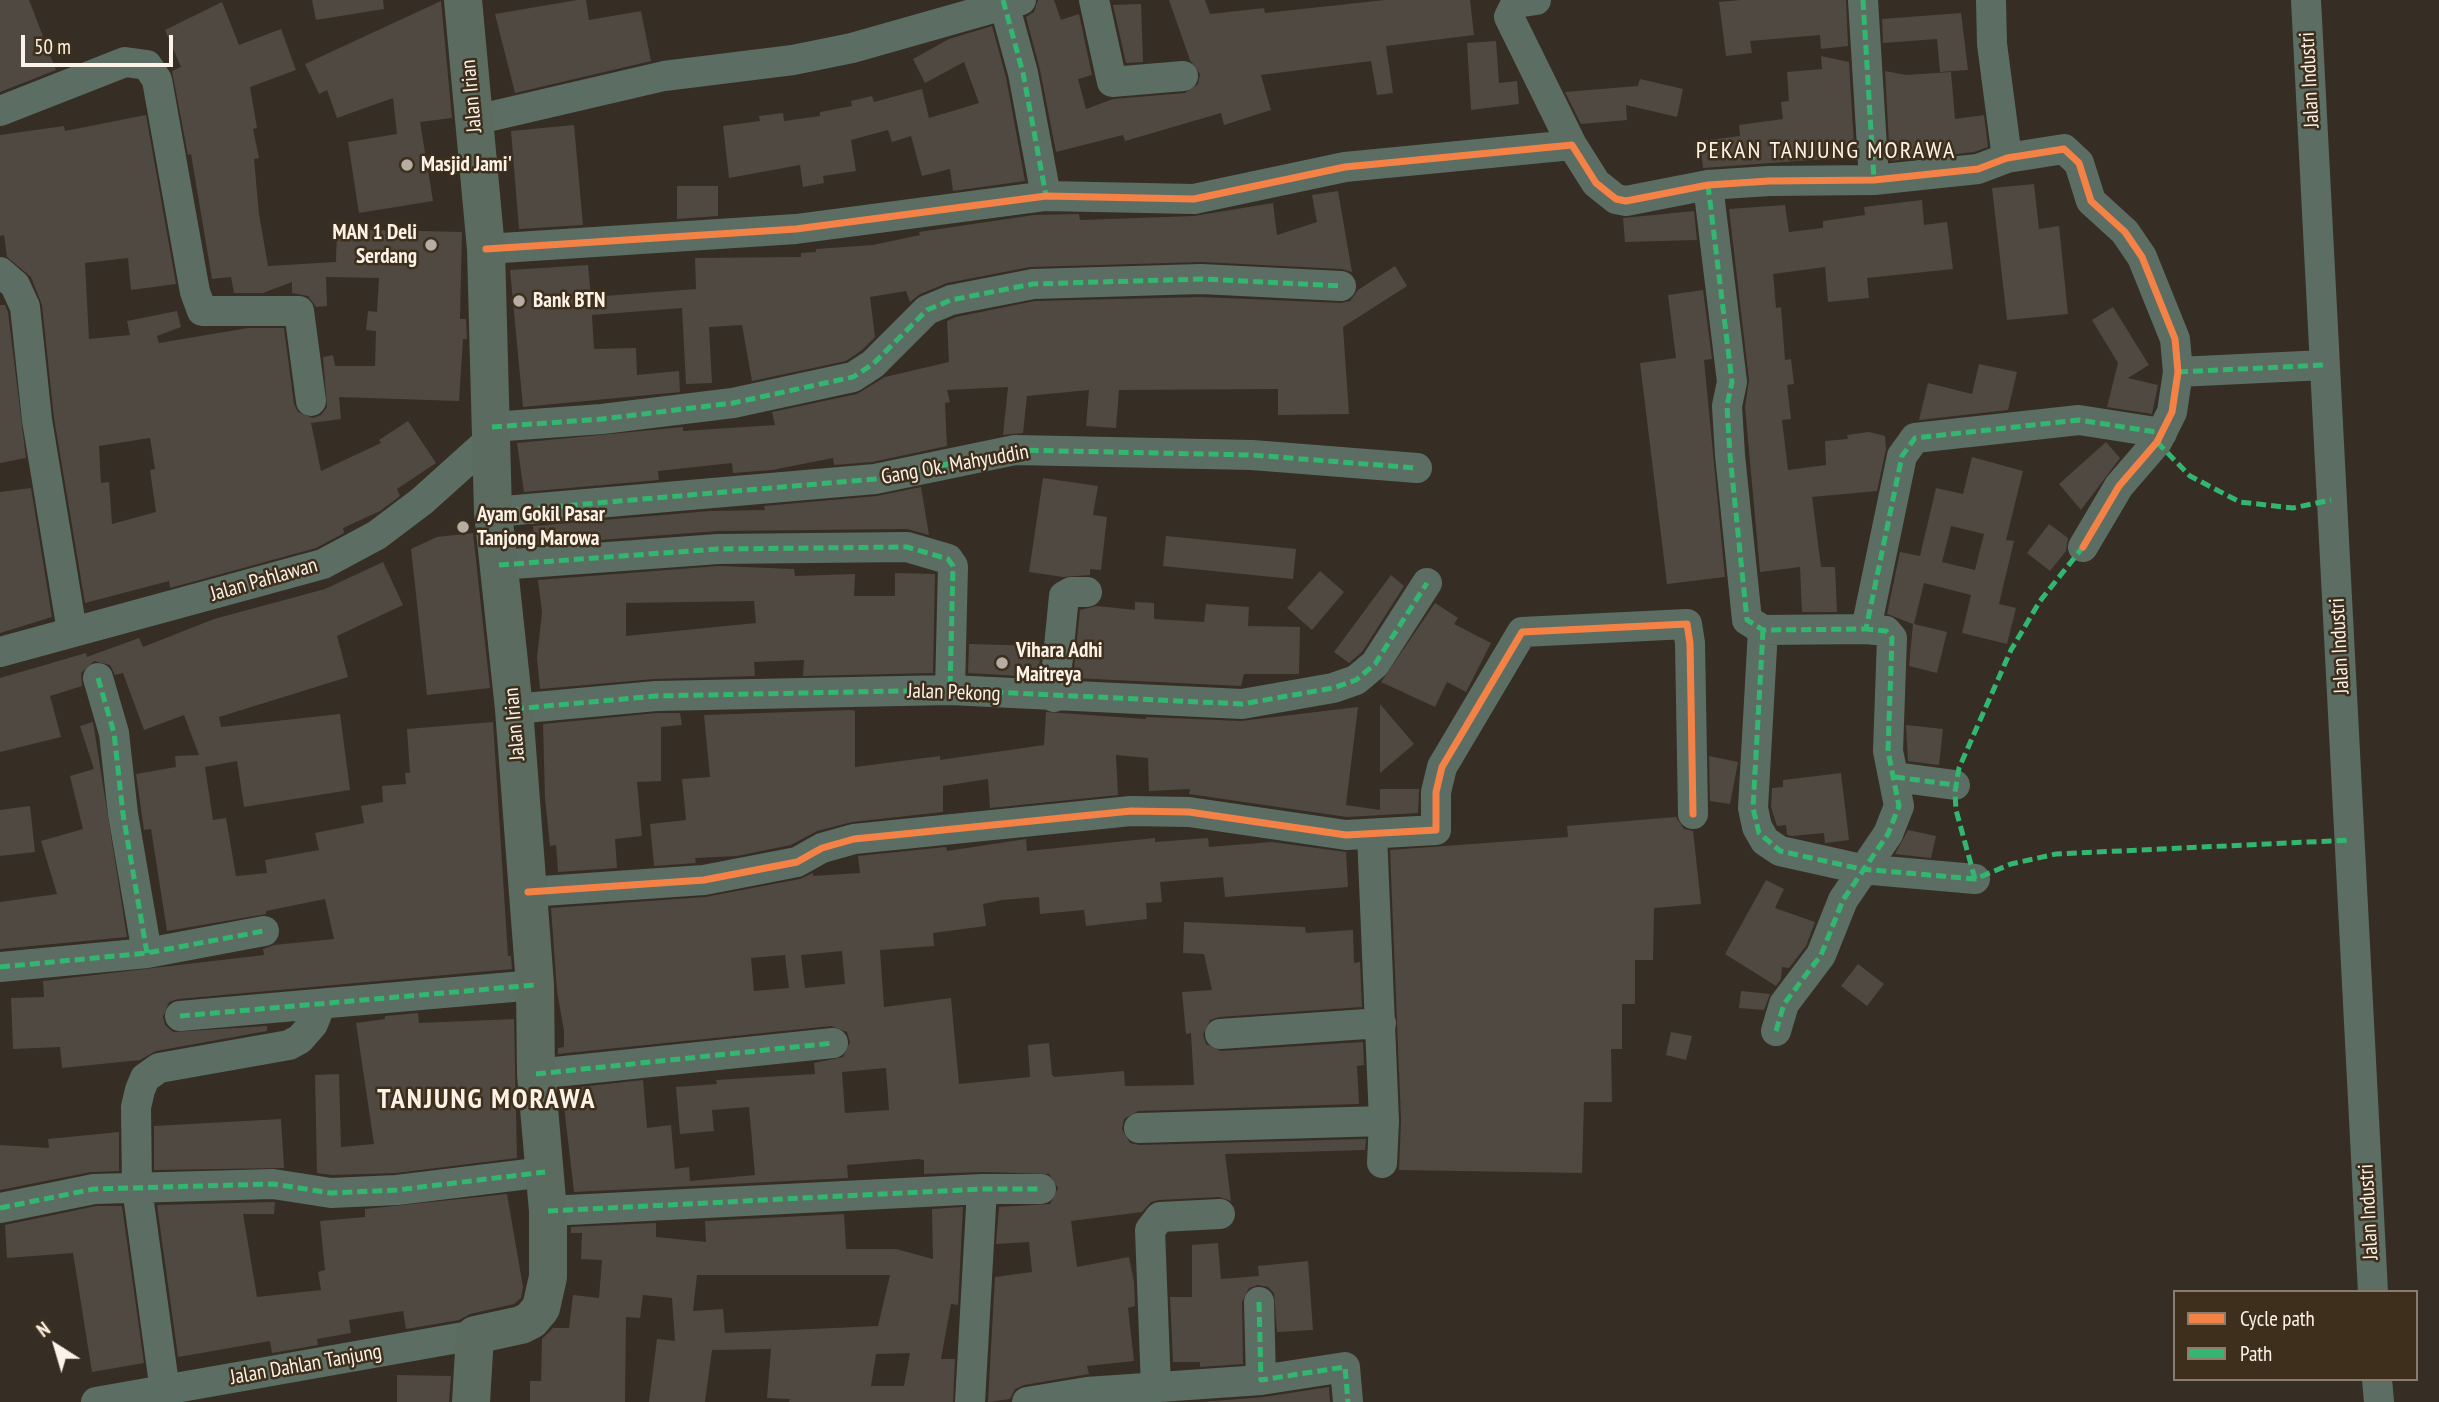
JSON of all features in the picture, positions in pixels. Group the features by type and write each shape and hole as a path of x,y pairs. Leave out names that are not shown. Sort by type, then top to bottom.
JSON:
{"main road":[{"name":"Jalan Irian","path":"463,0 486,249 493,512 514,709 534,985 536,1074 548,1211 548,1276 541,1308 531,1320 521,1325 475,1335"},
{"path":"471,1402 475,1335"}],"street":[{"path":"1094,0 1112,82 1183,76"},
{"path":"1536,0 1516,3 1509,17 1585,169 1616,199 1626,201 1707,185 1769,181 1874,180 1978,169 2007,158 2056,148 2064,149 2075,157 2091,201 2125,232 2142,257 2175,339 2178,372 2172,412 2162,433 2119,486 2083,547"},
{"path":"1863,0 1874,180"},
{"path":"1992,0 1993,44 2007,158"},
{"name":"Jalan Industri","path":"2306,0 2373,1290"},
{"path":"475,120 664,76 793,60 852,48 916,32 1009,1 1046,195"},
{"path":"0,110 125,62 147,65 157,80 195,292 202,311 299,311 311,401"},
{"path":"486,249 796,229 1046,195 1194,199 1345,167 1572,145"},
{"path":"1707,185 1732,382 1727,406 1730,455 1747,620 1763,630 1866,629 1886,631 1892,638 1888,751 1899,806 1893,824 1843,900 1821,955 1784,1004 1776,1031"},
{"path":"0,272 15,285 25,307 37,420 72,631"},
{"path":"492,433 733,403 853,377 873,364 928,310 951,300 1033,284 1201,279 1341,286"},
{"path":"2178,372 2324,365"},
{"path":"1866,629 1902,456 1915,438 2079,420 2162,433"},
{"name":"Jalan Pahlawan","path":"0,652 323,564 377,535 422,501 492,433"},
{"name":"Gang Ok. Mahyuddin","path":"493,512 875,480 1015,450 1252,455 1417,468"},
{"path":"499,565 718,549 907,548 927,553 948,559 953,566 950,690"},
{"name":"Jalan Pekong","path":"514,709 656,696 950,690 1242,704 1334,688 1356,680 1375,664 1427,583"},
{"path":"1054,697 1064,596 1071,592 1087,592"},
{"path":"528,892 704,880 797,862 822,848 854,839 1131,811 1189,812 1284,827 1372,834 1436,830 1436,792 1442,767 1517,636 1522,632 1687,624 1693,814"},
{"path":"1763,630 1753,808 1757,827 1765,841 1780,851 1861,869 1975,878"},
{"path":"98,678 114,733 123,814 147,953"},
{"path":"1895,777 1955,785"},
{"path":"1372,834 1381,1023 1384,1122 1382,1163"},
{"path":"0,967 147,953 264,931"},
{"path":"180,1016 534,985"},
{"path":"165,1391 137,1188 136,1107 145,1077 159,1068 289,1045 300,1039 313,1024 321,1004"},
{"path":"1220,1034 1381,1023"},
{"path":"536,1074 833,1043"},
{"path":"1139,1128 1384,1122"},
{"path":"0,1208 94,1189 273,1184 344,1192 397,1190 545,1172"},
{"path":"548,1211 982,1189 1041,1189"},
{"path":"970,1402 982,1189"},
{"path":"1156,1388 1150,1230 1160,1217 1220,1214"},
{"path":"1259,1302 1261,1380"},
{"name":"Jalan Dahlan Tanjung","path":"96,1402 475,1335"},
{"path":"1027,1402 1087,1392 1261,1380 1345,1367 1348,1402"},
{"path":"2377,1381 2379,1402"}],"building":[{"path":"0,0 29,0 56,70 0,92"},
{"path":"312,0 383,0 384,9 316,20"},
{"path":"586,0 589,20 641,11 651,61 515,93 495,14"},
{"path":"1038,0 1054,0 1061,20 1079,14 1092,75 1078,79 1086,109 1113,99 1185,93 1198,84 1200,74 1190,60 1169,0 1205,0 1210,14 1264,8 1265,13 1385,0 1470,0 1474,35 1386,46 1393,93 1377,95 1371,61 1261,75 1271,110 1224,125 1221,113 1125,141 1123,135 1056,152 1040,70 1026,17 1034,12"},
{"path":"1846,0 1848,46 1821,49 1820,35 1750,41 1752,53 1726,56 1719,2"},
{"path":"441,1 452,118 420,122 433,201 359,213 348,142 397,134 393,98 337,118 327,90 319,94 305,64"},
{"path":"222,2 239,45 281,29 296,70 250,87 257,128 253,129 259,158 254,159 259,214 268,266 336,262 337,229 462,232 460,319 466,319 467,339 463,339 459,401 339,397 341,419 311,423 321,471 381,443 379,440 408,421 436,463 397,489 400,496 380,511 343,528 344,533 316,548 170,588 169,581 85,603 54,418 42,305 31,277 7,257 4,235 0,236 0,135 64,126 65,131 146,115 176,284 131,290 128,258 85,263 89,339 130,335 127,321 177,311 181,327 157,336 159,343 248,328 284,328 294,404 298,412 313,418 321,415 327,407 323,357 333,355 335,366 375,366 376,331 366,330 368,311 377,312 379,278 326,277 327,306 316,307 308,296 292,293 292,282 263,293 234,293 231,277 212,279 191,154 188,155 172,71 181,67 165,30","holes":["150,438 155,469 150,470 156,512 112,524 109,482 101,483 99,446"]},
{"path":"1141,4 1143,62 1126,63 1113,5"},
{"path":"1961,13 1968,70 1940,72 1937,39 1883,43 1882,19"},
{"path":"992,26 1006,77 1025,181 953,191 950,169 922,176 911,136 892,142 888,130 851,140 856,171 823,176 824,183 803,187 800,165 729,178 723,126 760,121 759,116 783,113 784,121 820,116 820,112 852,106 851,101 872,96 874,102 922,89 929,118 979,103 964,62 925,83 913,59 949,39"},
{"path":"1496,41 1499,83 1517,81 1519,104 1471,110 1467,43"},
{"path":"1821,56 1849,62 1854,145 1838,146 1839,158 1703,168 1700,141 1740,136 1739,125 1783,119 1781,102 1789,101 1787,72 1822,69"},
{"path":"1885,71 1906,75 1951,72 1955,119 1984,115 1988,147 1974,152 1890,161"},
{"path":"1640,79 1683,89 1677,117 1626,105 1627,120 1581,124 1565,92 1638,86"},
{"path":"574,125 583,225 519,229 511,131"},
{"path":"2034,184 2039,229 2059,226 2068,314 2007,320 1992,188"},
{"path":"677,186 718,186 718,216 677,219"},
{"path":"1338,191 1352,272 1342,269 1202,262 1030,267 947,283 920,294 910,302 906,291 870,297 875,337 862,350 846,361 752,381 742,325 709,327 712,383 686,384 682,308 592,315 594,349 636,348 637,375 679,371 680,392 523,407 510,270 588,265 591,297 696,289 695,258 801,257 801,253 816,252 816,249 873,245 920,235 919,232 1034,215 1079,214 1080,220 1194,216 1273,203 1277,235 1317,222 1312,195"},
{"path":"1922,200 1924,225 1947,222 1953,269 1867,278 1869,298 1828,302 1825,267 1773,274 1776,308 1781,307 1785,360 1791,359 1794,384 1787,385 1791,419 1782,420 1788,470 1826,465 1825,441 1848,439 1847,435 1869,432 1885,436 1886,449 1877,491 1812,497 1821,567 1835,567 1837,612 1802,612 1800,567 1760,572 1745,407 1749,380 1729,209 1785,205 1789,232 1823,228 1823,221 1865,215 1864,207"},
{"path":"1694,211 1697,240 1625,242 1623,218"},
{"path":"1395,266 1407,286 1343,327 1349,414 1278,415 1278,389 1119,390 1116,428 1086,426 1089,390 1027,396 1023,433 1003,435 1008,387 947,390 950,402 945,403 947,446 872,462 834,465 833,458 772,470 733,473 732,463 658,471 659,480 524,492 517,443 683,427 683,431 775,425 772,412 857,394 885,377 949,362 947,321 956,317 1035,301 1201,297 1341,303 1350,301 1358,290"},
{"path":"1703,290 1712,359 1704,360 1725,577 1667,584 1640,363 1676,358 1668,295"},
{"path":"0,305 5,305 8,312 26,458 0,463"},
{"path":"2113,307 2149,365 2128,378 2158,385 2152,414 2107,407 2118,363 2092,320"},
{"path":"1979,364 2017,372 2008,410 1919,420 1928,383 1972,394"},
{"path":"2106,442 2120,458 2081,510 2059,484"},
{"path":"1972,457 2023,471 2006,540 2014,541 1999,604 2016,608 2007,644 1962,633 1971,595 1924,583 1914,624 1947,632 1937,673 1909,666 1913,624 1887,614 1900,552 1920,556 1936,488 1963,494","holes":["1951,526 1984,534 1975,570 1942,562"]},
{"path":"1043,478 1098,486 1093,515 1107,517 1101,570 1090,569 1090,575 1063,577 1029,572"},
{"path":"921,487 929,535 907,529 718,531 534,545 533,526 710,511 765,510 764,506 877,496"},
{"path":"31,488 52,617 0,633 0,492"},
{"path":"2049,524 2068,538 2066,551 2050,571 2027,553"},
{"path":"473,533 490,688 427,695 411,549 437,537"},
{"path":"1166,536 1296,549 1293,579 1163,566"},
{"path":"383,562 403,605 337,636 348,677 219,717 221,727 340,714 350,790 244,807 237,761 205,767 213,820 226,818 236,876 267,873 265,860 319,850 315,833 364,823 361,806 383,802 382,786 406,784 405,773 410,773 407,729 493,722 508,956 511,956 512,969 178,999 169,1002 163,1017 165,1025 173,1032 267,1026 267,1031 156,1051 140,1060 62,1068 60,1047 13,1049 11,998 44,997 43,981 264,955 263,949 274,945 334,939 325,899 266,911 266,914 167,931 151,829 144,830 136,774 176,767 175,756 199,755 184,715 144,730 123,673 115,675 110,665 94,661 81,673 82,686 50,696 61,737 0,752 0,678 86,653 87,657 139,638 143,647 214,619 325,589"},
{"path":"719,566 794,569 795,576 855,574 854,596 895,596 895,573 935,574 933,673 803,676 804,660 754,662 755,676 654,679 540,689 537,658 542,612 538,580","holes":["754,601 756,623 626,636 626,603"]},
{"path":"1320,571 1344,592 1312,630 1287,608"},
{"path":"1391,575 1404,586 1362,652 1349,663 1334,652"},
{"path":"1135,602 1154,603 1154,619 1204,622 1206,604 1249,607 1248,626 1300,627 1299,674 1244,674 1241,686 1073,678 1080,610 1097,606 1135,610"},
{"path":"1435,603 1458,618 1454,624 1491,643 1466,692 1447,682 1435,707 1381,682"},
{"name":"Vihara Adhi Maitreya","path":"969,644 1041,646 1038,677 968,673"},
{"path":"1380,704 1414,744 1380,773"},
{"path":"1358,707 1346,805 1380,810 1380,789 1419,789 1418,813 1347,817 1189,794 1190,789 1149,791 1148,758 1116,755 1118,795 990,808 988,779 943,786 943,812 852,822 817,831 791,845 737,856 695,858 696,863 654,866 650,824 686,820 682,779 710,777 704,715 855,711 855,767 940,756 940,760 1044,745 1046,712 1146,719 1241,721"},
{"path":"680,713 682,725 661,727 661,781 637,782 642,836 615,839 617,868 558,872 556,845 550,846 545,798 543,724"},
{"path":"93,722 127,937 0,949 0,902 57,894 41,841 83,829 70,776 94,769 80,726"},
{"path":"1906,725 1943,729 1939,765 1908,761"},
{"path":"1709,756 1738,762 1730,804 1710,801"},
{"path":"1841,773 1849,840 1825,843 1824,833 1792,836 1787,835 1786,825 1777,826 1771,807 1772,788 1783,787 1783,780"},
{"path":"30,806 35,852 0,856 0,810"},
{"path":"1676,817 1684,829 1693,831 1701,904 1654,908 1653,960 1635,960 1635,1004 1622,1004 1622,1049 1611,1049 1612,1102 1584,1102 1582,1173 1399,1170 1401,1120 1390,850 1568,837 1567,826"},
{"path":"1908,830 1936,836 1931,858 1895,854"},
{"path":"1155,838 1155,842 1208,838 1209,847 1272,842 1346,852 1348,887 1225,897 1223,877 1160,882 1162,902 1146,903 1147,919 1086,926 1084,910 1040,914 1039,897 1002,900 983,904 986,926 933,933 934,946 880,950 884,1007 951,998 959,1084 1030,1077 1028,1045 1049,1043 1052,1075 1055,1077 1124,1071 1125,1086 1194,1085 1191,1033 1186,1034 1182,992 1212,990 1204,954 1183,953 1184,922 1305,927 1306,933 1353,930 1354,963 1360,962 1362,1007 1219,1017 1210,1020 1203,1035 1206,1044 1221,1051 1363,1042 1364,1065 1357,1066 1359,1104 1138,1111 1124,1119 1122,1129 1130,1143 1139,1145 1366,1139 1365,1150 1225,1154 1231,1201 1219,1197 1159,1200 1151,1202 1142,1212 1071,1221 1077,1267 1129,1257 1134,1282 1135,1306 1128,1308 1134,1361 1087,1366 1089,1374 1024,1385 1015,1389 1010,1399 988,1402 995,1277 1032,1272 1029,1242 996,1244 999,1207 1050,1204 1058,1188 1049,1174 924,1174 924,1160 918,1159 847,1165 848,1178 574,1192 562,1089 643,1080 647,1128 671,1125 675,1169 689,1167 690,1181 755,1175 749,1107 712,1110 714,1131 680,1134 676,1087 717,1084 716,1080 815,1074 814,1063 843,1057 850,1042 847,1032 831,1026 558,1054 558,1048 564,1047 564,1031 557,991 551,908 705,897 800,879 813,873 813,876 860,873 858,856 946,847 947,851 1026,839 1027,851","holes":["842,951 845,984 805,988 801,955","785,955 789,988 754,991 751,958","886,1068 889,1110 845,1113 842,1072"]},
{"path":"1766,880 1784,889 1775,908 1815,922 1806,946 1789,968 1782,967 1781,979 1776,986 1725,954"},
{"path":"1858,964 1884,984 1867,1006 1841,986"},
{"path":"1741,991 1770,994 1764,1010 1739,1008"},
{"path":"418,1013 419,1023 514,1019 517,1158 396,1173 317,1173 315,1075 339,1074 341,1147 374,1144 356,1023 385,1019 385,1016"},
{"path":"1671,1032 1692,1036 1686,1060 1666,1055"},
{"path":"281,1119 284,1168 154,1170 154,1126"},
{"path":"119,1132 119,1171 91,1172 0,1190 0,1145 49,1148 48,1139"},
{"path":"507,1194 523,1287 521,1298 514,1304 470,1314 459,1320 406,1329 403,1311 349,1320 351,1333 317,1339 318,1345 272,1353 270,1341 178,1357 157,1205 275,1202 274,1214 243,1214 257,1297 321,1290 318,1272 325,1270 320,1221 365,1217 365,1209"},
{"path":"96,1206 122,1206 144,1363 92,1372 73,1253 7,1258 5,1225"},
{"path":"963,1207 958,1305 951,1304 941,1359 955,1359 953,1402 789,1402 790,1399 767,1398 771,1349 712,1350 705,1402 649,1402 657,1339 675,1341 672,1298 643,1295 640,1318 626,1317 625,1402 530,1402 530,1381 541,1381 542,1339 553,1328 569,1328 573,1295 599,1298 602,1260 581,1259 582,1233 571,1233 571,1227 656,1223 656,1237 706,1242 705,1221 844,1214 846,1249 896,1249 933,1259 932,1209","holes":["697,1275 890,1275 878,1326 725,1333 723,1309 693,1311","910,1353 904,1386 871,1386 876,1354"]},
{"path":"1218,1243 1221,1279 1259,1276 1258,1266 1308,1261 1313,1330 1277,1332 1274,1293 1268,1287 1258,1285 1249,1288 1242,1302 1243,1364 1200,1367 1200,1362 1173,1362 1170,1297 1192,1297 1192,1245"},
{"path":"397,1375 451,1376 449,1402 397,1402"},
{"path":"1329,1387 1330,1402 1201,1402 1264,1397"}],"marked path":[{"path":"1003,0 1023,73 1046,196"},
{"path":"1863,0 1874,180"},
{"path":"1708,185 1732,382 1727,406 1730,455 1747,620 1763,630 1866,629 1902,456 1915,438 2079,420 2162,433"},
{"path":"492,427 602,419 733,403 853,377 873,364 927,310 951,300 1033,284 1201,279 1341,286"},
{"path":"2178,372 2324,365"},
{"path":"2157,442 2190,476 2240,502 2293,508 2331,500"},
{"path":"493,512 875,479 1015,450 1252,455 1417,468"},
{"path":"499,565 718,549 907,547 948,559 953,566 950,690"},
{"path":"1975,879 1956,810 1955,792 1959,768 2011,650 2040,601 2083,547"},
{"path":"514,709 656,696 950,690 1242,704 1333,688 1356,680 1375,664 1427,583"},
{"path":"1776,1031 1784,1004 1821,955 1843,900 1888,834 1899,806 1888,751 1892,638 1886,631 1866,629"},
{"path":"1763,630 1753,808 1759,833 1780,851 1861,869 1975,879 2011,864 2056,854 2351,840"},
{"path":"98,678 114,733 123,814 147,953"},
{"path":"1895,777 1955,785"},
{"path":"0,967 147,953 264,931"},
{"path":"180,1016 535,985"},
{"path":"536,1074 833,1043"},
{"path":"0,1208 94,1189 273,1184 331,1193 397,1190 545,1172"},
{"path":"548,1211 982,1189 1041,1189"},
{"path":"1259,1302 1261,1380 1345,1367 1348,1402"}],"cycle path":[{"path":"486,249 796,229 1046,196 1194,199 1345,167 1572,145 1596,183 1616,199 1626,201 1708,185 1769,181 1874,180 1978,169 2007,158 2064,149 2079,163 2091,201 2125,232 2142,257 2175,339 2178,372 2172,412 2157,442 2119,486 2083,547"},
{"path":"528,892 704,880 797,862 822,848 854,839 1131,811 1189,812 1346,835 1436,830 1436,792 1442,767 1522,632 1687,624 1690,643 1693,814"}],"place":[{"name":"Masjid Jami'","path":"407,165"},
{"name":"MAN 1 Deli Serdang","path":"431,245"},
{"name":"Bank BTN","path":"519,301"},
{"name":"Ayam Gokil Pasar Tanjong Marowa","path":"463,527"},
{"name":"Vihara Adhi Maitreya","path":"1002,663"}],"district":[{"name":"PEKAN TANJUNG MORAWA","path":"1826,151"},
{"name":"TANJUNG MORAWA","path":"487,1100"}]}
